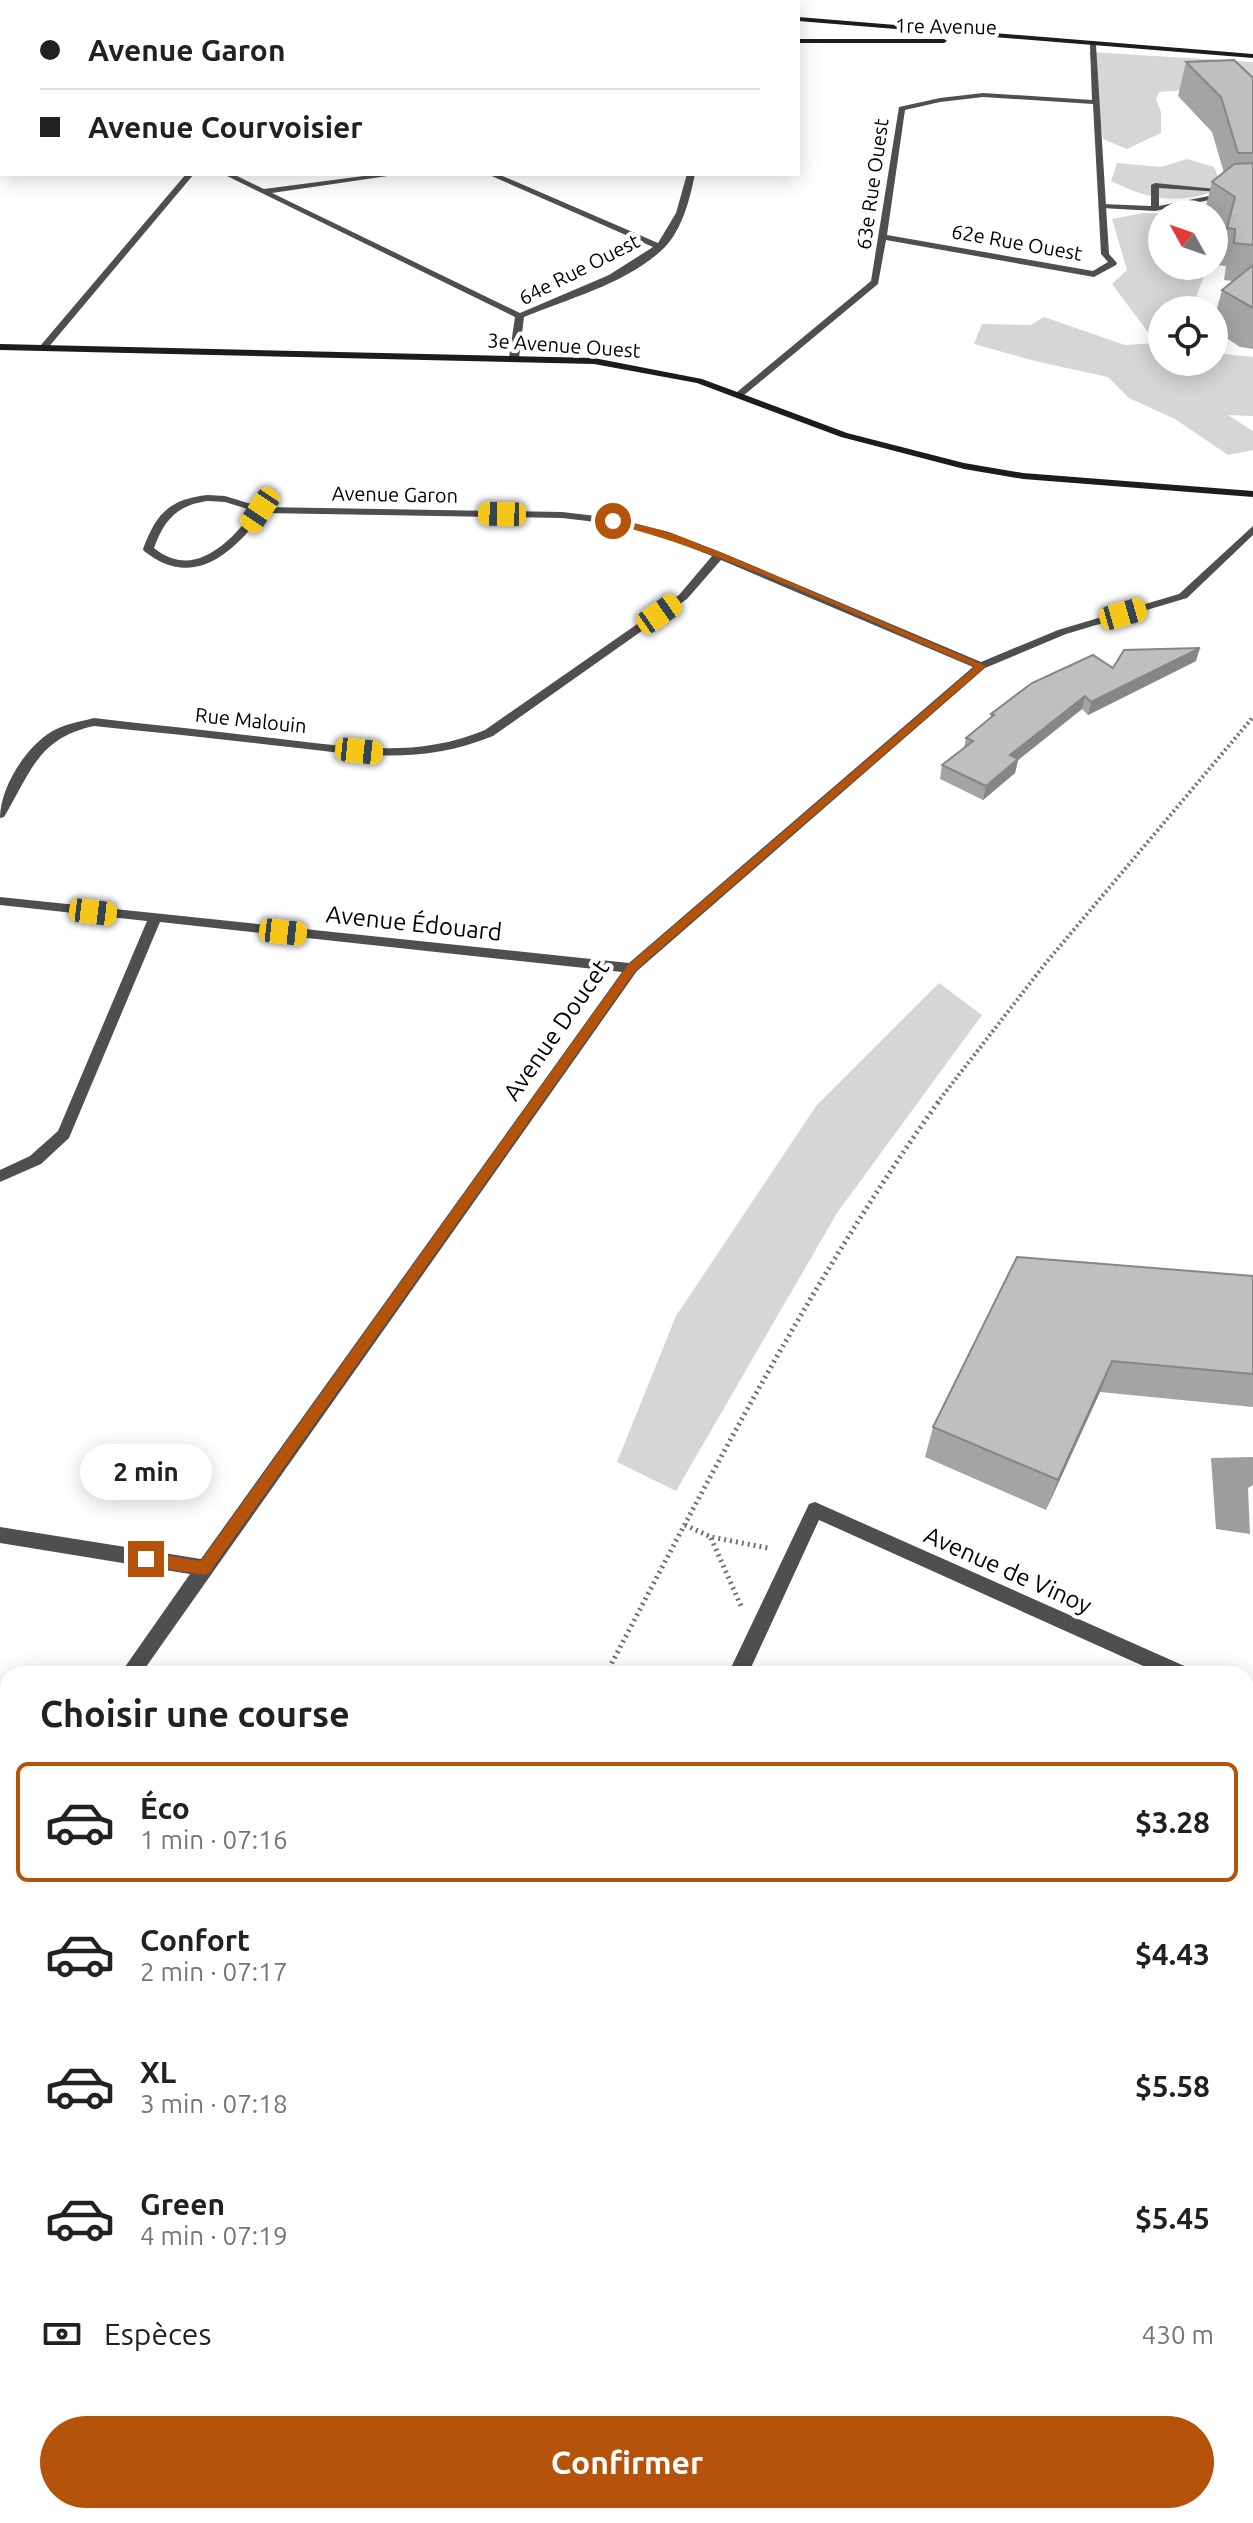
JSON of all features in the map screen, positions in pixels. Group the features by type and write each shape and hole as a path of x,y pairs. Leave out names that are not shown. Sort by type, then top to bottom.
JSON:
{"street":[{"name":"1re Avenue","path":"800,19 1253,56"},
{"path":"800,34 911,40"},
{"name":"1re Avenue","path":"800,41 911,40 1093,45"},
{"name":"62e Rue Ouest","path":"884,237 1094,274 1113,263 1105,254 1093,45"},
{"name":"63e Rue Ouest","path":"740,394 875,282 902,109 983,95 1094,102"},
{"path":"44,347 188,176"},
{"path":"231,176 520,316"},
{"path":"263,191 381,176"},
{"path":"496,176 660,247"},
{"name":"64e Rue Ouest","path":"514,358 520,316 638,263 660,247 670,233 690,176"},
{"path":"1155,200 1155,185 1253,193"},
{"path":"1228,202 1239,192"},
{"path":"1204,200 1239,192"},
{"path":"1102,206 1148,209"},
{"name":"3e Avenue Ouest","path":"0,347 594,361 658,371 740,394 844,435 964,466 1036,477 1253,494"},
{"name":"Avenue Garon","path":"260,510 229,548 213,558 196,563 173,564 158,559 148,549 161,518 194,499 215,496 237,500 260,510 562,515 613,521 719,555 981,666"},
{"name":"Avenue Doucet","path":"136,1666 632,968 981,666 1062,632 1183,596 1253,529"},
{"name":"Rue Malouin","path":"0,814 34,753 49,736 69,726 116,723 390,754 428,753 458,747 489,733 683,597 719,555"},
{"name":"Avenue Édouard","path":"0,901 632,968"},
{"path":"0,1176 25,1169 45,1155 64,1134 155,919"},
{"name":"Avenue de Vinoy","path":"795,1551 815,1510 1164,1666"},
{"path":"0,1535 204,1568"},
{"path":"742,1666 795,1551"}],"path":[{"path":"610,1666 685,1525 855,1224 984,1038 1253,717"},
{"path":"685,1525 711,1537 795,1551"},
{"path":"711,1537 755,1638"}],"shaded area":[{"path":"1089,52 1253,62 1253,91 1236,86 1159,92 1156,99 1161,112 1161,133 1127,149 1103,139"},
{"path":"1187,159 1214,167 1223,188 1179,199 1140,193 1111,181 1117,163 1161,167"},
{"path":"1148,213 1148,280 1203,280 1196,296 1148,296 1148,332 1112,284 1127,270 1112,219"},
{"path":"1044,317 1125,345 1148,344 1148,376 1228,376 1228,354 1253,357 1253,416 1228,415 1253,431 1253,450 1228,455 1175,419 1129,398 1108,377 974,344 982,324 1031,325"},
{"path":"939,983 982,1015 837,1213 676,1491 617,1462 676,1316 816,1106"},
{"path":"1253,1457 1253,1485 1248,1488 1250,1534 1216,1529 1211,1458"}],"building":[{"path":"1234,60 1253,78 1253,153 1238,153 1221,97 1186,62"},
{"path":"1253,163 1253,245 1234,243 1235,229 1228,228 1228,224 1235,197 1212,182 1234,164"},
{"path":"1253,265 1253,308 1222,290"},
{"path":"1200,648 1091,702 1085,696 1010,755 1018,759 986,786 942,765 973,741 966,738 994,715 991,714 1032,683 1093,655 1113,668 1124,650"},
{"path":"1017,1257 1253,1276 1253,1374 1112,1361 1058,1480 933,1427"}],"route":[{"path":"146,1559 204,1568 632,968 981,666 719,555 665,534 613,521"}]}
